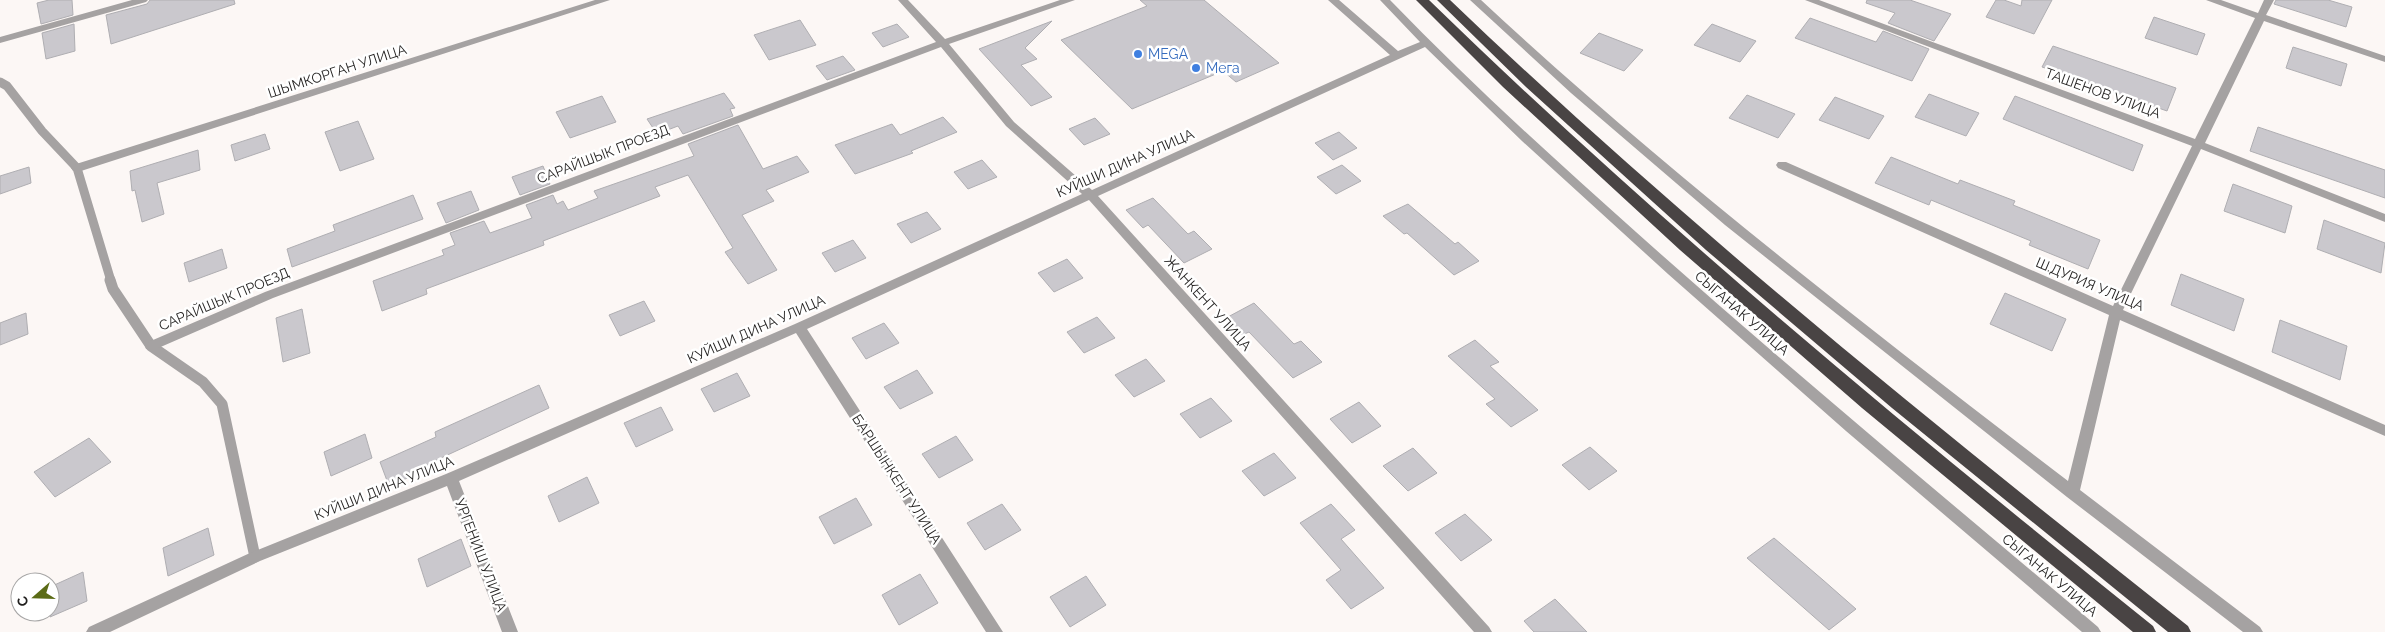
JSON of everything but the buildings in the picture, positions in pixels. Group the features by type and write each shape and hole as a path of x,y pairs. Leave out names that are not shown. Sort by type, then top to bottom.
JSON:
{"highway":[{"path":"1422,0 1500,79 1727,285 1898,431 2147,632"},
{"path":"1443,0 1517,73 1745,277 1916,420 2182,632"}],"street":[{"path":"0,40 143,0"},
{"name":"ШЫМКОРГАН УЛИЦА","path":"77,168 605,0"},
{"name":"ЖАНКЕНТ УЛИЦА","path":"903,0 943,43 1010,124 1091,195 1484,632"},
{"name":"САРАЙШЫК ПРОЕЗД","path":"151,346 269,295 943,43 1070,0"},
{"path":"1334,0 1397,56"},
{"name":"СЫГАНАК УЛИЦА","path":"1385,0 1425,43 1517,131 1718,313 2093,632"},
{"path":"1475,0 1542,64 1758,247 2072,493 2255,632"},
{"name":"ТАШЕНОВ УЛИЦА","path":"1810,0 2198,144 2385,218"},
{"path":"2211,0 2385,59"},
{"path":"2072,493 2116,312 2269,0"},
{"name":"КУЙШИ ДИНА УЛИЦА","path":"94,632 255,556 451,478 799,326 1425,43"},
{"name":"Ш.ДУРИЯ УЛИЦА","path":"1782,165 2385,431"},
{"name":"БАРШЫНКЕНТ УЛИЦА","path":"799,326 995,632"},
{"name":"УРГЕНИШ УЛИЦА","path":"451,478 510,632"}],"lane":[{"path":"0,82 8,86 42,131 77,168 113,289 151,346 203,382 222,404 255,556"}],"place":[{"name":"MEGA","path":"1138,54"},
{"name":"Мега","path":"1196,68"}]}
